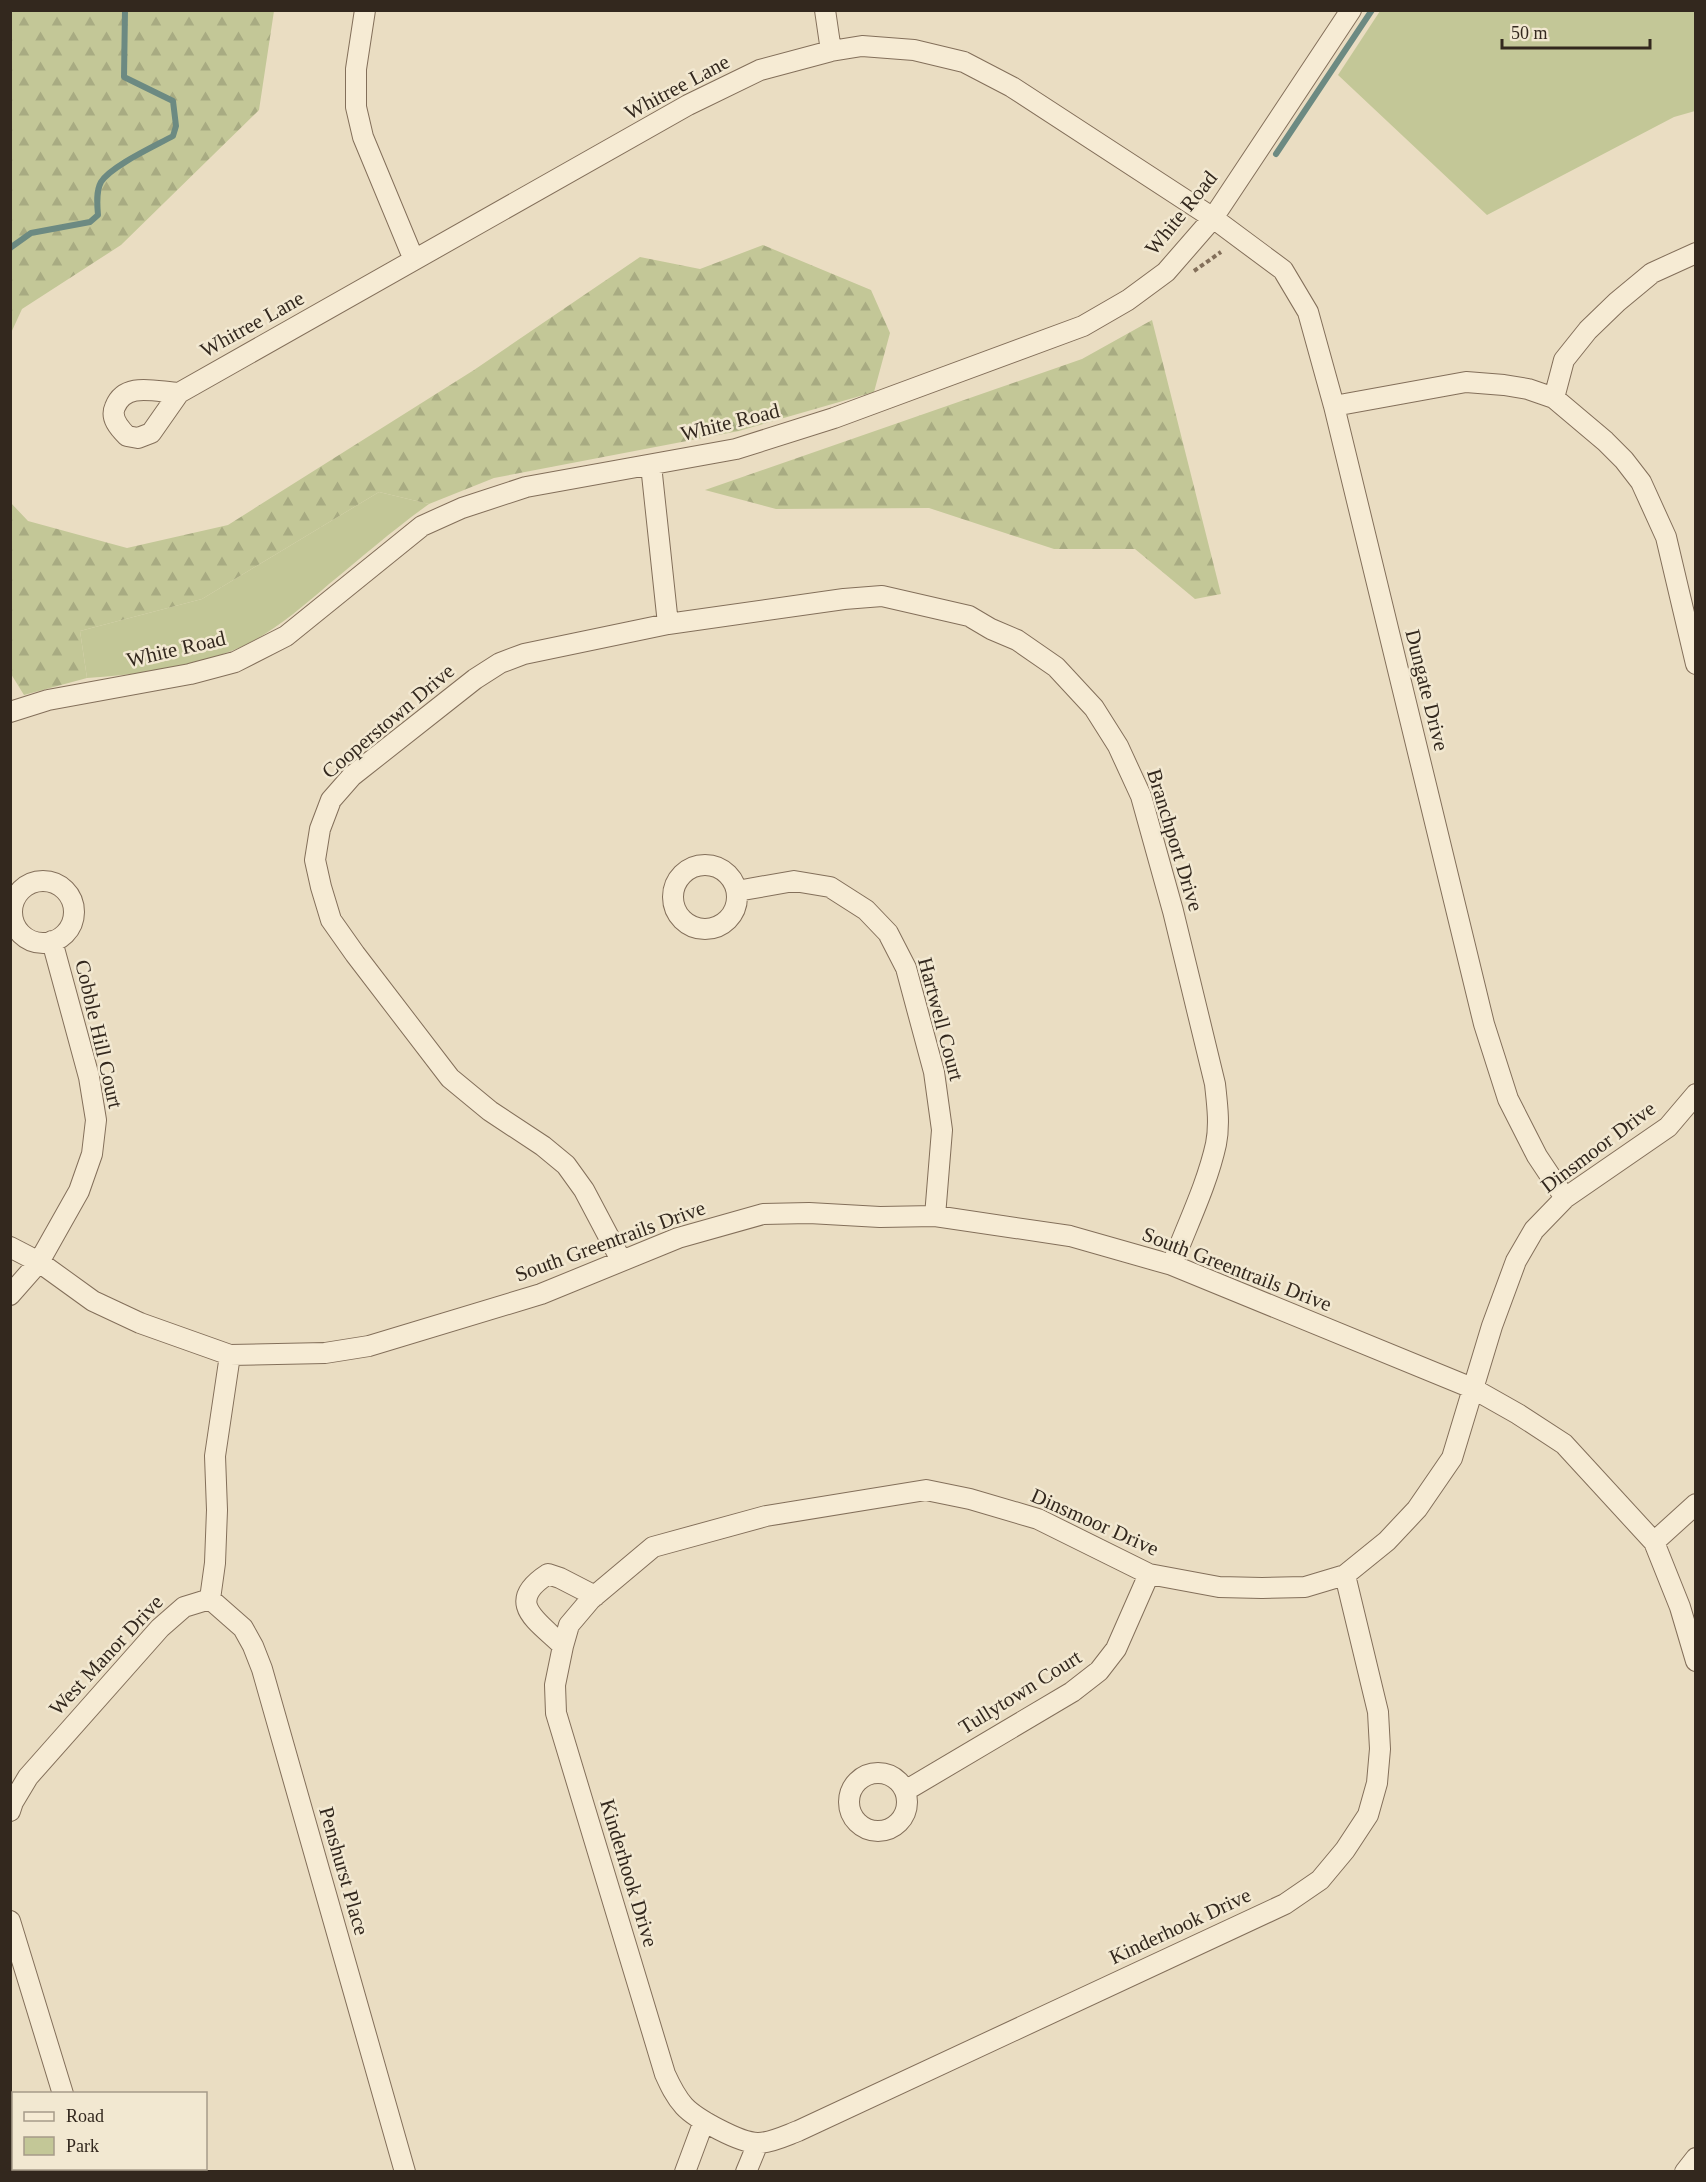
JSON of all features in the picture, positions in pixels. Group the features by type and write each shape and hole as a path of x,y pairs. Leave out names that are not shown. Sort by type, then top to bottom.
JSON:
{"street":[{"path":"365,10 356,69 356,107 363,137 414,260"},
{"path":"825,10 831,51"},
{"name":"White Road","path":"10,712 48,700 190,674 235,662 286,636 422,526 462,508 526,487 736,449 834,418 1083,326 1128,300 1166,272 1213,218 1351,10"},
{"name":"Whitree Lane","path":"179,393 688,105 760,70 831,51 862,46 914,50 964,62 1012,87 1213,218"},
{"name":"Dungate Drive","path":"1213,218 1283,270 1308,312 1334,406 1484,1024 1508,1099 1537,1156 1565,1198"},
{"path":"1554,398 1564,360 1587,330 1652,273 1695,254"},
{"path":"1334,406 1466,382 1504,384 1554,398 1605,441 1641,482 1666,537 1695,664"},
{"path":"651,465 668,624"},
{"name":"Branchport Drive","path":"668,624 844,599 882,596 904,600 969,616 1017,640 1056,668 1094,708 1118,746 1141,796 1173,910 1215,1084 1218,1113 1216,1142 1172,1265"},
{"name":"Cooperstown Drive","path":"621,1260 584,1190 566,1165 543,1146 490,1111 450,1078 355,954 331,920 315,860 320,829 331,800 352,776 475,679 500,663 524,654 668,624"},
{"name":"Hartwell Court","path":"737,891 794,880 830,887 866,910 888,933 906,968 934,1072 942,1130 935,1216"},
{"name":"Cobble Hill Court","path":"10,1295 39,1262 79,1191 92,1154 96,1120 89,1077 52,941"},
{"name":"Dinsmoor Drive","path":"569,1625 595,1596 653,1547 766,1516 926,1490 970,1499 1038,1519 1149,1574 1219,1587 1262,1588 1305,1587 1345,1575 1387,1541 1417,1509 1452,1458 1492,1326 1516,1261 1534,1230 1565,1198 1668,1127 1695,1094"},
{"name":"South Greentrails Drive","path":"10,1248 39,1262 93,1301 140,1323 230,1355 325,1353 369,1346 541,1294 678,1238 763,1214 935,1216 1070,1236 1172,1265 1472,1388 1564,1444 1654,1542 1683,1616 1695,1661"},
{"path":"210,1599 215,1563 217,1510 215,1456 230,1355"},
{"path":"1654,1542 1695,1504"},
{"path":"563,1646 533,1618 527,1609 525,1598 529,1589 548,1574 595,1596"},
{"name":"Tullytown Court","path":"904,1791 1072,1692 1099,1671 1116,1649 1149,1574"},
{"name":"Kinderhook Drive","path":"569,1625 555,1685 556,1713 665,2074 673,2091 684,2106 704,2121 732,2135 758,2143 798,2131 1285,1904 1320,1880 1345,1850 1368,1815 1377,1783 1380,1749 1378,1712 1345,1575"},
{"name":"West Manor Drive","path":"10,1811 12,1802 28,1776 160,1628 184,1607 210,1599"},
{"name":"Penshurst Place","path":"210,1599 243,1628 254,1646 262,1668 405,2172"},
{"path":"10,1921 62,2092"},
{"path":"685,2172 704,2121"},
{"path":"746,2172 758,2143"},
{"path":"1685,2172 1695,2158"}],"green space":[{"path":"13,11 274,11 259,110 121,245 22,309 11,333 10,15"},
{"path":"1380,11 1695,11 1695,111 1674,117 1487,215 1338,75"},
{"path":"763,245 871,290 890,333 874,392 739,431 494,478 429,504 379,492 202,599 80,631 87,678 24,695 11,674 11,503 28,521 127,548 228,525 474,370 640,257 700,269"},
{"path":"1152,320 1221,594 1195,599 1135,549 1054,549 929,508 776,509 705,490 1082,359"},
{"path":"379,492 429,504 277,626 243,646 205,660 147,672 87,678 80,631 202,599"}],"waterway":[{"path":"10,248 31,233 90,222 98,215 98,189 106,176 123,163 173,136 176,126 173,101 124,77 125,10"},
{"path":"1276,154 1372,10"}]}
